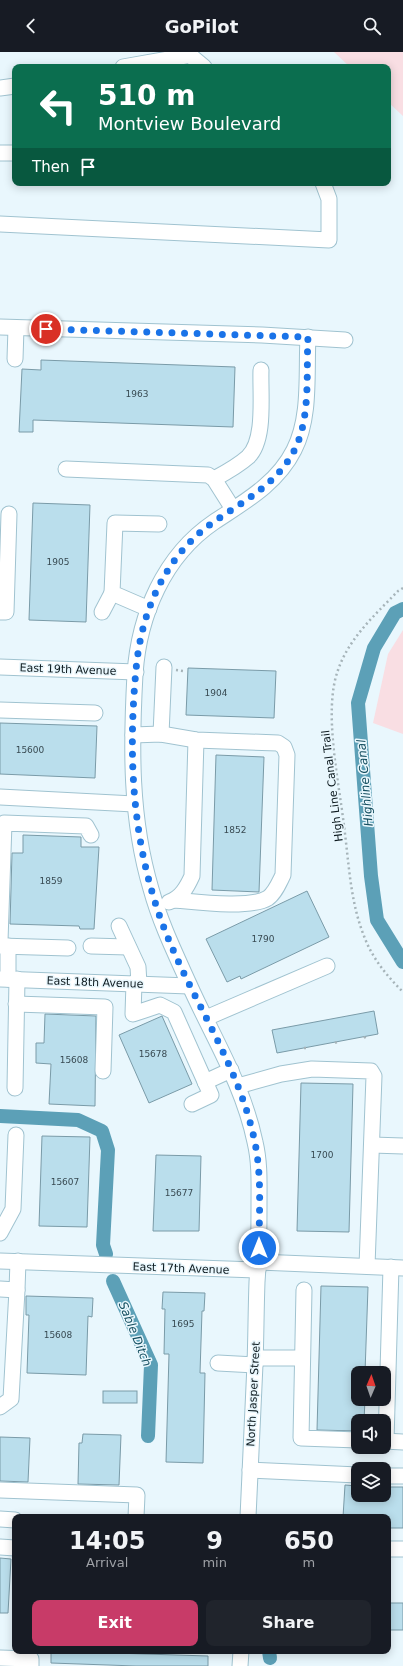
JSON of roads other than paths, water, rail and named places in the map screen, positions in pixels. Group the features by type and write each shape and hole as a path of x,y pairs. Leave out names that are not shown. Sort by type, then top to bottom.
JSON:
{"street":[{"path":"138,64 188,54 200,64"},
{"path":"0,88 12,86"},
{"path":"0,153 12,153"},
{"path":"0,224 329,240 329,199 324,186"},
{"path":"0,327 308,337 345,340"},
{"path":"15,358 16,328"},
{"name":"North Jasper Street","path":"248,1514 258,1266 257,1152 246,1106 231,1070 189,986 156,906 141,850 134,804 132,758 136,672 143,627 157,588 170,566 189,542 210,525 267,485 293,453 301,431 305,404 308,337"},
{"path":"214,479 236,466 255,449 259,437 261,370"},
{"path":"66,469 208,475 214,479 234,509"},
{"path":"0,612 6,612 9,514"},
{"path":"102,612 112,593 115,523 158,524"},
{"path":"112,593 149,609"},
{"name":"East 19th Avenue","path":"0,667 136,672"},
{"path":"161,734 164,667"},
{"path":"0,710 95,713"},
{"path":"133,735 161,734 196,740 278,743 284,747 287,755 283,875 275,891 268,898 254,902 237,904 175,900 156,906"},
{"path":"175,900 187,888 192,876 196,740"},
{"path":"0,797 134,804"},
{"path":"15,1088 16,1004 8,979 3,945 4,823 86,826 91,835"},
{"path":"118,926 138,967 133,1014 160,1005 174,1012 212,1095 192,1104"},
{"path":"3,945 68,948"},
{"path":"91,946 128,947"},
{"path":"206,1018 327,966"},
{"name":"East 18th Avenue","path":"8,979 189,986"},
{"path":"16,1004 104,1007 103,1071"},
{"path":"238,1086 281,1074 312,1069 371,1071 374,1076 367,1266"},
{"path":"206,1082 231,1070"},
{"path":"0,1233 14,1209 16,1135"},
{"path":"372,1145 403,1146"},
{"name":"East 17th Avenue","path":"0,1261 258,1266 367,1266 397,1268"},
{"path":"0,1407 11,1398 18,1261"},
{"path":"387,1414 397,1268"},
{"path":"0,1289 17,1290"},
{"path":"304,1290 301,1438 351,1440"},
{"path":"218,1364 302,1358"},
{"path":"391,1441 403,1442"},
{"path":"250,1470 351,1475"},
{"path":"391,1476 403,1476"},
{"path":"0,1490 137,1495 136,1514"},
{"path":"0,1519 12,1520"},
{"path":"0,1547 12,1548"},
{"path":"391,1549 403,1549"},
{"path":"240,1666 241,1654"},
{"path":"0,1658 18,1655 31,1659 31,1666"}],"waterway":[{"name":"Highline Canal","path":"403,609 395,613 374,648 358,703 371,876 377,920 403,962"},
{"path":"0,1116 78,1120 102,1131 108,1150 103,1245 106,1254"},
{"name":"Sable Ditch","path":"113,1281 151,1365 148,1436"},
{"path":"269,1654 270,1658"}]}
